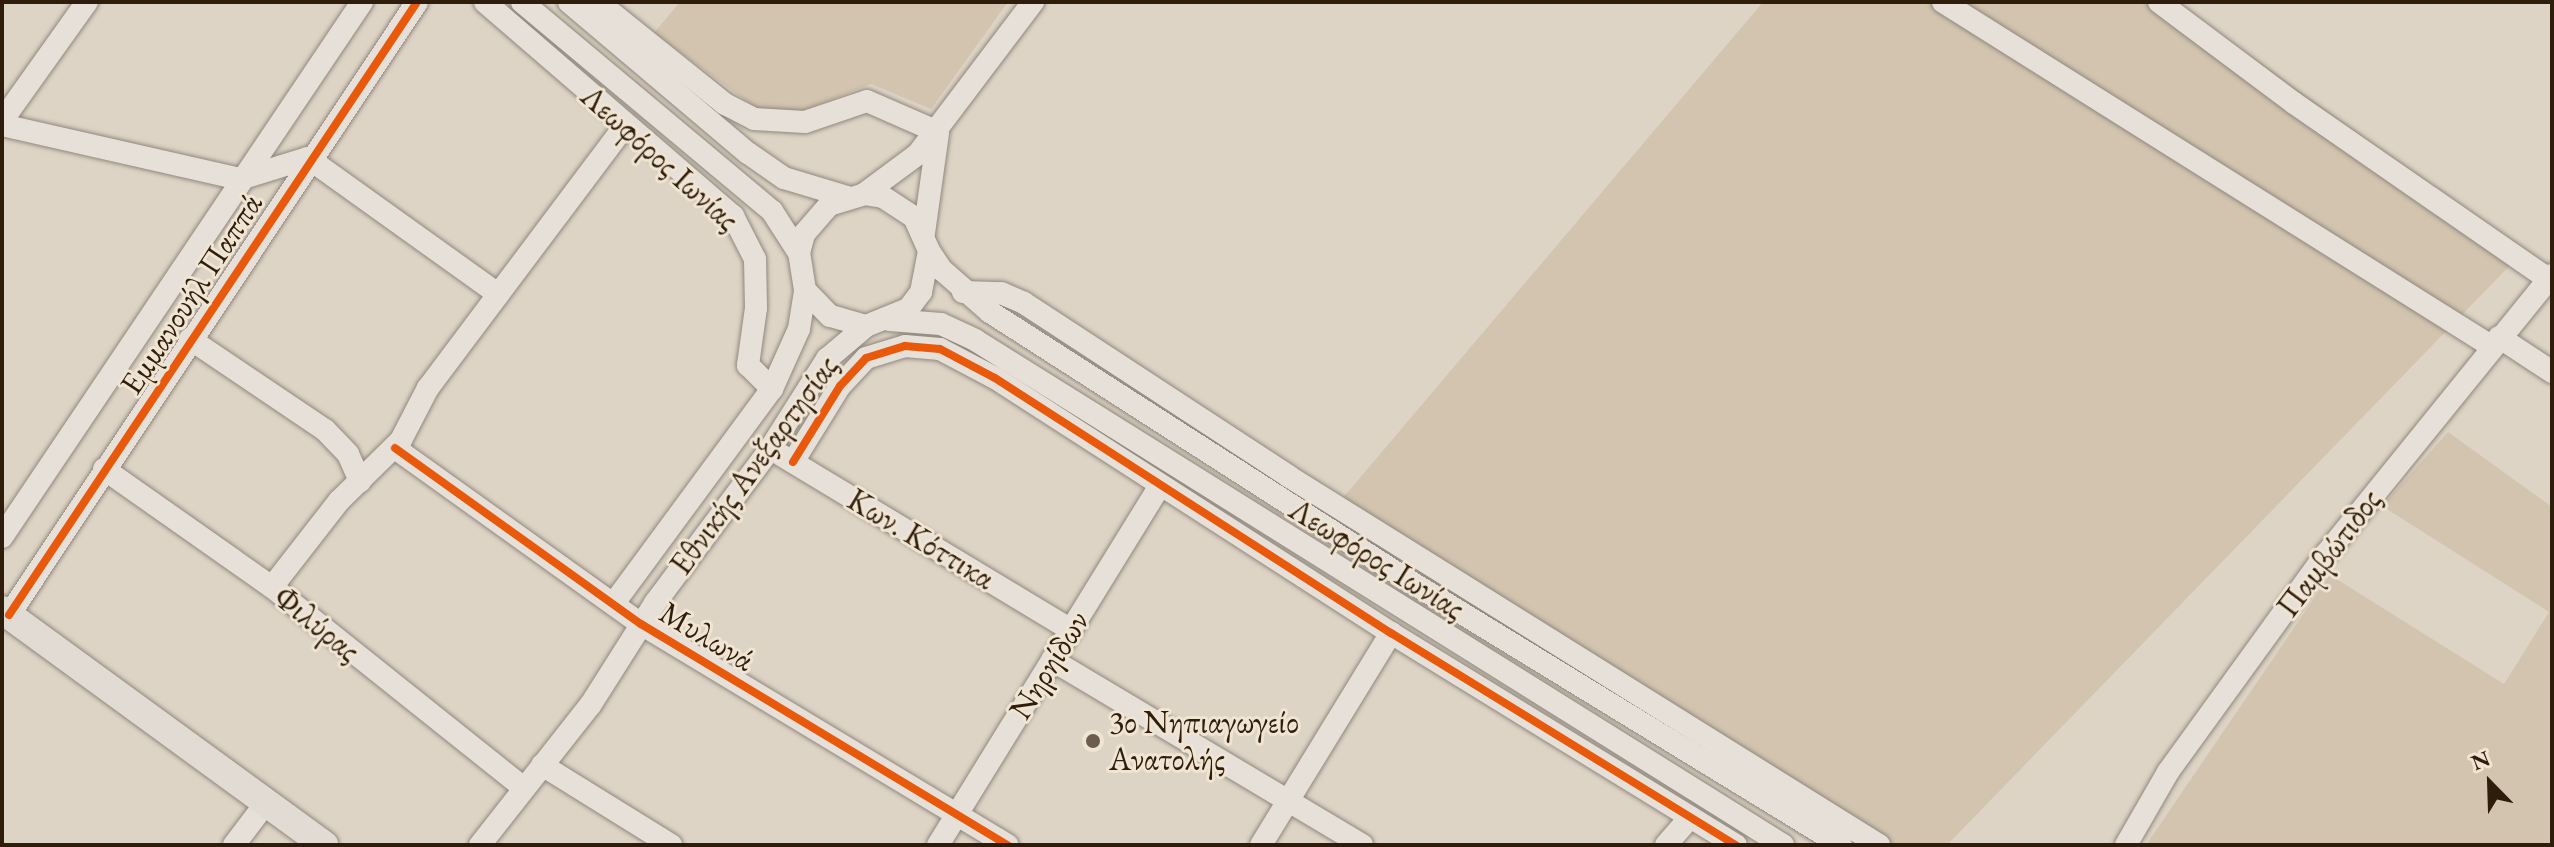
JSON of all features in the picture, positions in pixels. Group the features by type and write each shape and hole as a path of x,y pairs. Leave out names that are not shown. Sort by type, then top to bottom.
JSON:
{"main road":[{"path":"6,612 324,845"}],"street":[{"path":"87,2 2,123 240,179 308,158 498,294"},
{"name":"Εμμανουήλ Παππά","path":"2,537 9,509 362,2"},
{"name":"Εμμανουήλ Παππά","path":"6,612 308,158 417,2"},
{"name":"Λεωφόρος Ιωνίας","path":"485,2 625,126 712,197 748,240 757,293 748,365 772,389"},
{"name":"Λεωφόρος Ιωνίας","path":"522,2 772,211 799,253 805,290"},
{"name":"Λεωφόρος Ιωνίας","path":"569,2 748,153 784,178 900,205 963,292 1411,582 1841,845"},
{"path":"598,2 725,104 754,119 805,122 867,101 938,132"},
{"path":"799,253 814,217 894,175 938,132 1033,2"},
{"path":"1943,2 2495,341 2552,372"},
{"path":"2159,2 2294,103 2550,277"},
{"path":"272,587 360,481 395,448 428,388 625,126"},
{"path":"927,242 938,132"},
{"name":"Λεωφόρος Ιωνίας","path":"890,320 921,292 927,242"},
{"name":"Παμβώτιδος","path":"2126,845 2168,772 2317,567 2495,341 2550,277"},
{"path":"805,290 830,316 866,326"},
{"name":"Εθνικής Ανεξαρτησίας","path":"614,603 772,389 799,329 805,290"},
{"path":"963,292 1001,293 1024,303 1288,476 1879,845"},
{"name":"Λεωφόρος Ιωνίας","path":"866,326 890,320 941,324 975,340 1783,845"},
{"name":"Εθνικής Ανεξαρτησίας","path":"480,845 591,704 641,624 770,449 827,359 866,326"},
{"path":"190,339 325,430 348,454 360,481"},
{"path":"793,462 853,369 883,351 905,346 940,349 995,378 1391,633 1736,845"},
{"name":"Μυλωνά","path":"395,448 641,624 1008,845"},
{"name":"Κων. Κόττικα","path":"770,449 1071,630"},
{"name":"Φιλύρας","path":"104,469 272,587 524,788"},
{"name":"Νηρηίδων","path":"938,845 1160,485"},
{"path":"1261,845 1391,633"},
{"path":"1052,660 1362,845"},
{"path":"542,765 671,845"},
{"path":"234,845 265,804"},
{"path":"1666,845 1690,817"}],"shaded area":[{"path":"680,2 1008,2 931,109 871,84 794,114 756,108 654,33"},
{"path":"1763,2 2175,2 2524,251 1947,845 1894,845 1342,499"},
{"path":"2448,432 2552,507 2552,845 2146,845 2330,575 2504,684 2549,612 2382,506"}],"cycle path":[{"path":"9,615 417,2"},
{"path":"793,462 840,386 866,358 905,346 940,349 995,378 1391,633 1736,845"},
{"path":"395,448 641,624 1008,845"}],"place":[{"name":"3ο Νηπιαγωγείο Ανατολής","path":"1093,741"}]}
